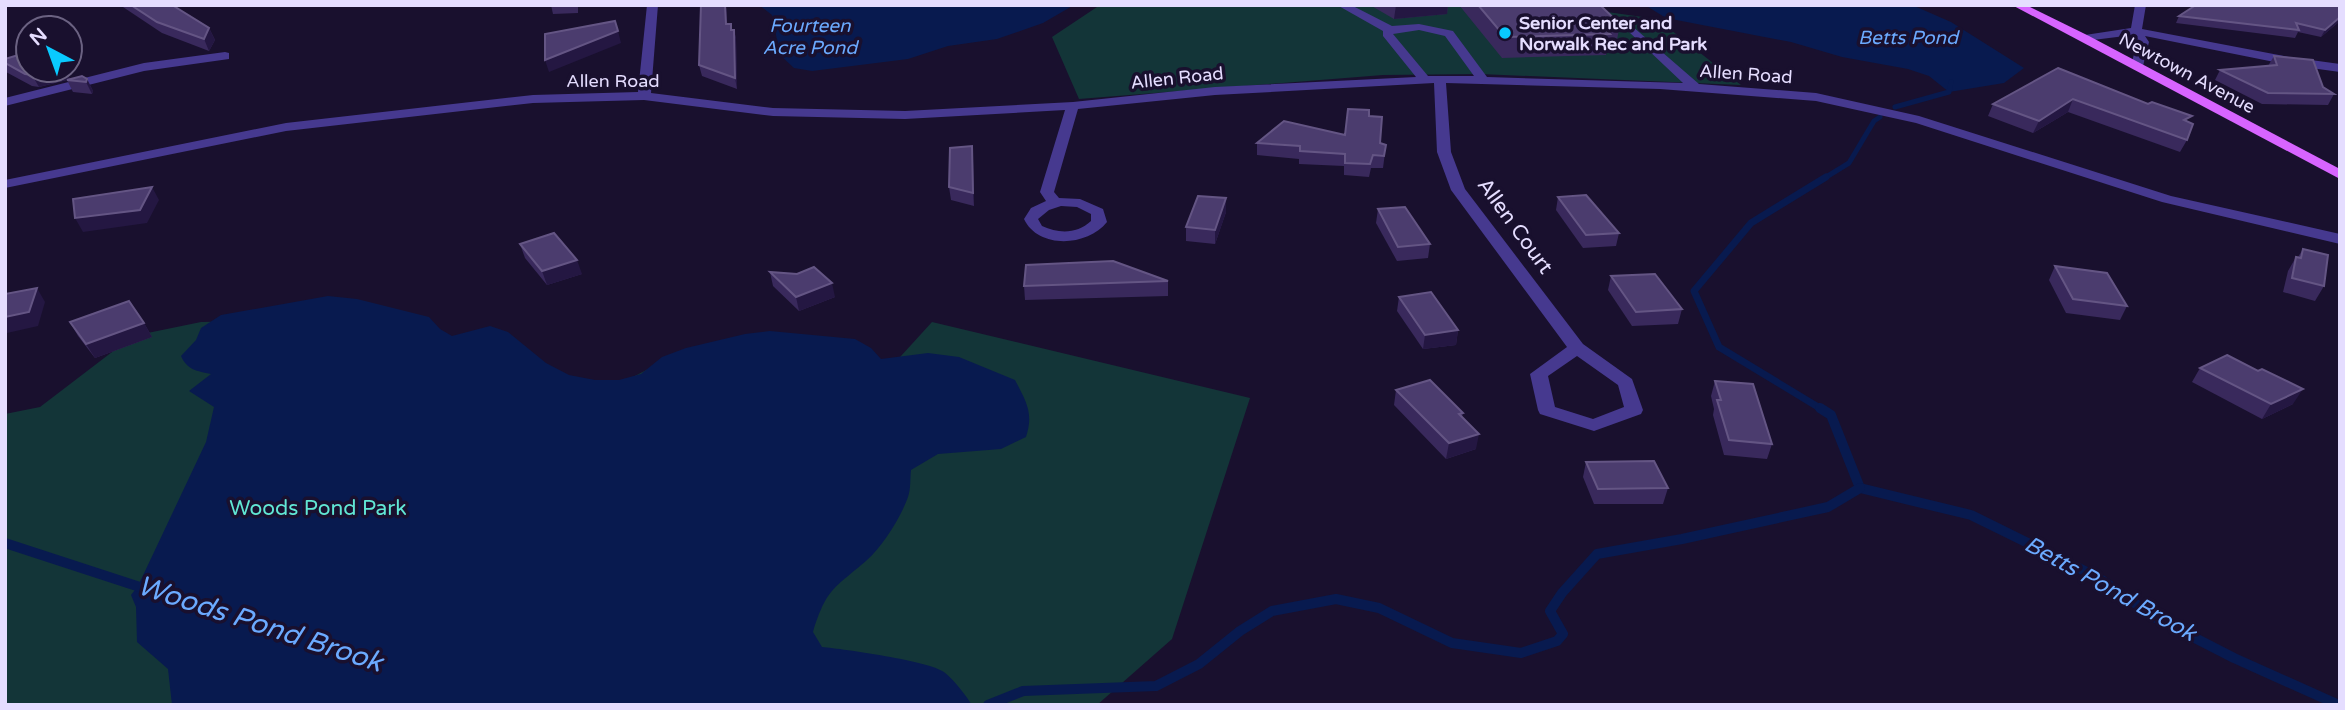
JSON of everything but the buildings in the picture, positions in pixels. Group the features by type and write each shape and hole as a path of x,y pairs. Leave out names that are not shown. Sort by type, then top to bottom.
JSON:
{"main road":[{"name":"Newtown Avenue","path":"2017,5 2085,38 2340,175"}],"street":[{"path":"644,96 653,5"},
{"path":"1342,5 1390,30 1419,27 1448,33 1483,80"},
{"path":"2137,66 2143,42 2136,31 2141,5"},
{"path":"1632,29 1695,88"},
{"path":"1390,30 1387,34 1424,80"},
{"path":"2085,38 2136,31 2289,61 2340,68"},
{"path":"5,102 158,64 225,56"},
{"name":"Allen Road","path":"5,184 286,127 533,99 644,96 773,112 905,115 1073,106 1216,91 1440,79 1483,80 1695,88 1816,97 1919,120 2167,200 2340,239"},
{"name":"Allen Court","path":"1440,79 1444,152 1458,190 1577,348 1626,383 1634,410 1594,425 1546,410 1539,374 1577,348"},
{"path":"1055,203 1047,192 1073,106"}],"green space":[{"path":"1100,5 1587,5 1593,10 1657,19 1741,85 1480,74 1383,75 1079,99 1052,37"},
{"name":"Woods Pond Park","path":"252,321 503,376 595,385 629,379 679,353 880,379 932,322 1250,398 1172,639 1097,705 5,705 5,414 40,407 133,336 201,322"}],"water":[{"name":"Fourteen Acre Pond","path":"759,5 1074,5 1043,23 997,39 948,46 908,59 812,71 794,68 780,55 772,15"},
{"name":"Betts Pond","path":"1645,5 1912,5 1951,22 2024,68 2004,83 1949,92 1929,76 1908,69 1842,57 1791,42 1666,18"},
{"name":"Woods Pond Park","path":"328,296 357,299 429,317 440,329 452,336 490,326 508,332 546,363 569,375 595,380 619,380 641,374 662,357 686,348 770,331 855,339 871,348 881,359 928,353 959,357 1015,380 1029,414 1026,437 1001,449 938,454 911,470 909,494 896,522 873,554 833,590 823,606 813,632 822,647 886,656 944,672 972,705 172,705 168,669 137,642 136,607 131,595 138,586 206,442 214,407 189,391 211,374 189,367 181,356 196,340 201,328 221,315"}],"waterway":[{"name":"Betts Pond Brook","path":"1895,107 1949,92 1951,82"},
{"name":"Betts Pond Brook","path":"1823,179 1849,163 1874,121 1880,117"},
{"name":"Betts Pond Brook","path":"1823,410 1719,347 1694,291 1751,223 1826,177"},
{"name":"Betts Pond Brook","path":"1820,408 1831,415 1860,488"},
{"name":"Woods Pond Brook","path":"988,705 1023,691 1156,686 1199,664 1240,631 1272,611 1336,599 1379,608 1452,643 1521,653 1557,641 1563,634 1550,611 1562,593 1597,554 1682,539 1828,507 1860,488"},
{"name":"Betts Pond Brook","path":"1860,488 1971,515 2099,578 2156,618 2234,658 2339,705"},
{"name":"Woods Pond Brook","path":"5,543 149,590"}],"place":[{"name":"Senior Center and Norwalk Rec and Park","path":"1505,33"}]}
